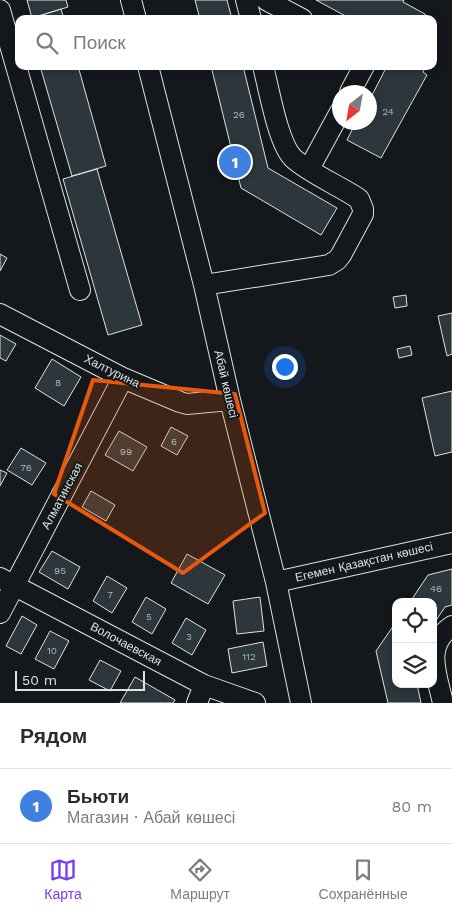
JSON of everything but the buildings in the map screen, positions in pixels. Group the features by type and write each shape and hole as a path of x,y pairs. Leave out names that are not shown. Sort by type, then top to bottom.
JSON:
{"street":[{"path":"131,0 135,15"},
{"path":"246,0 250,15"},
{"path":"266,0 294,15"},
{"path":"0,10 15,62"},
{"path":"17,70 80,290"},
{"name":"Абай көшесі","path":"149,70 204,284 230,400 276,582 301,703"},
{"path":"204,284 329,265 337,260 362,214 362,204 355,196 295,160 287,150 280,132 264,70"},
{"path":"354,85 362,70"},
{"path":"309,169 332,127"},
{"name":"Халтурина","path":"0,314 123,378 187,404 230,400"},
{"name":"Алматинская","path":"0,613 7,582 123,378"},
{"name":"Егемен Қазақстан көшесі","path":"276,582 452,543"},
{"name":"Волочаевская","path":"7,582 201,694 255,703"},
{"path":"443,703 434,659 434,650 439,638 452,626"}],"highlighted area":[{"path":"93,380 235,394 265,513 183,573 54,494"}],"place":[{"name":"Бьюти","path":"235,162"}]}
